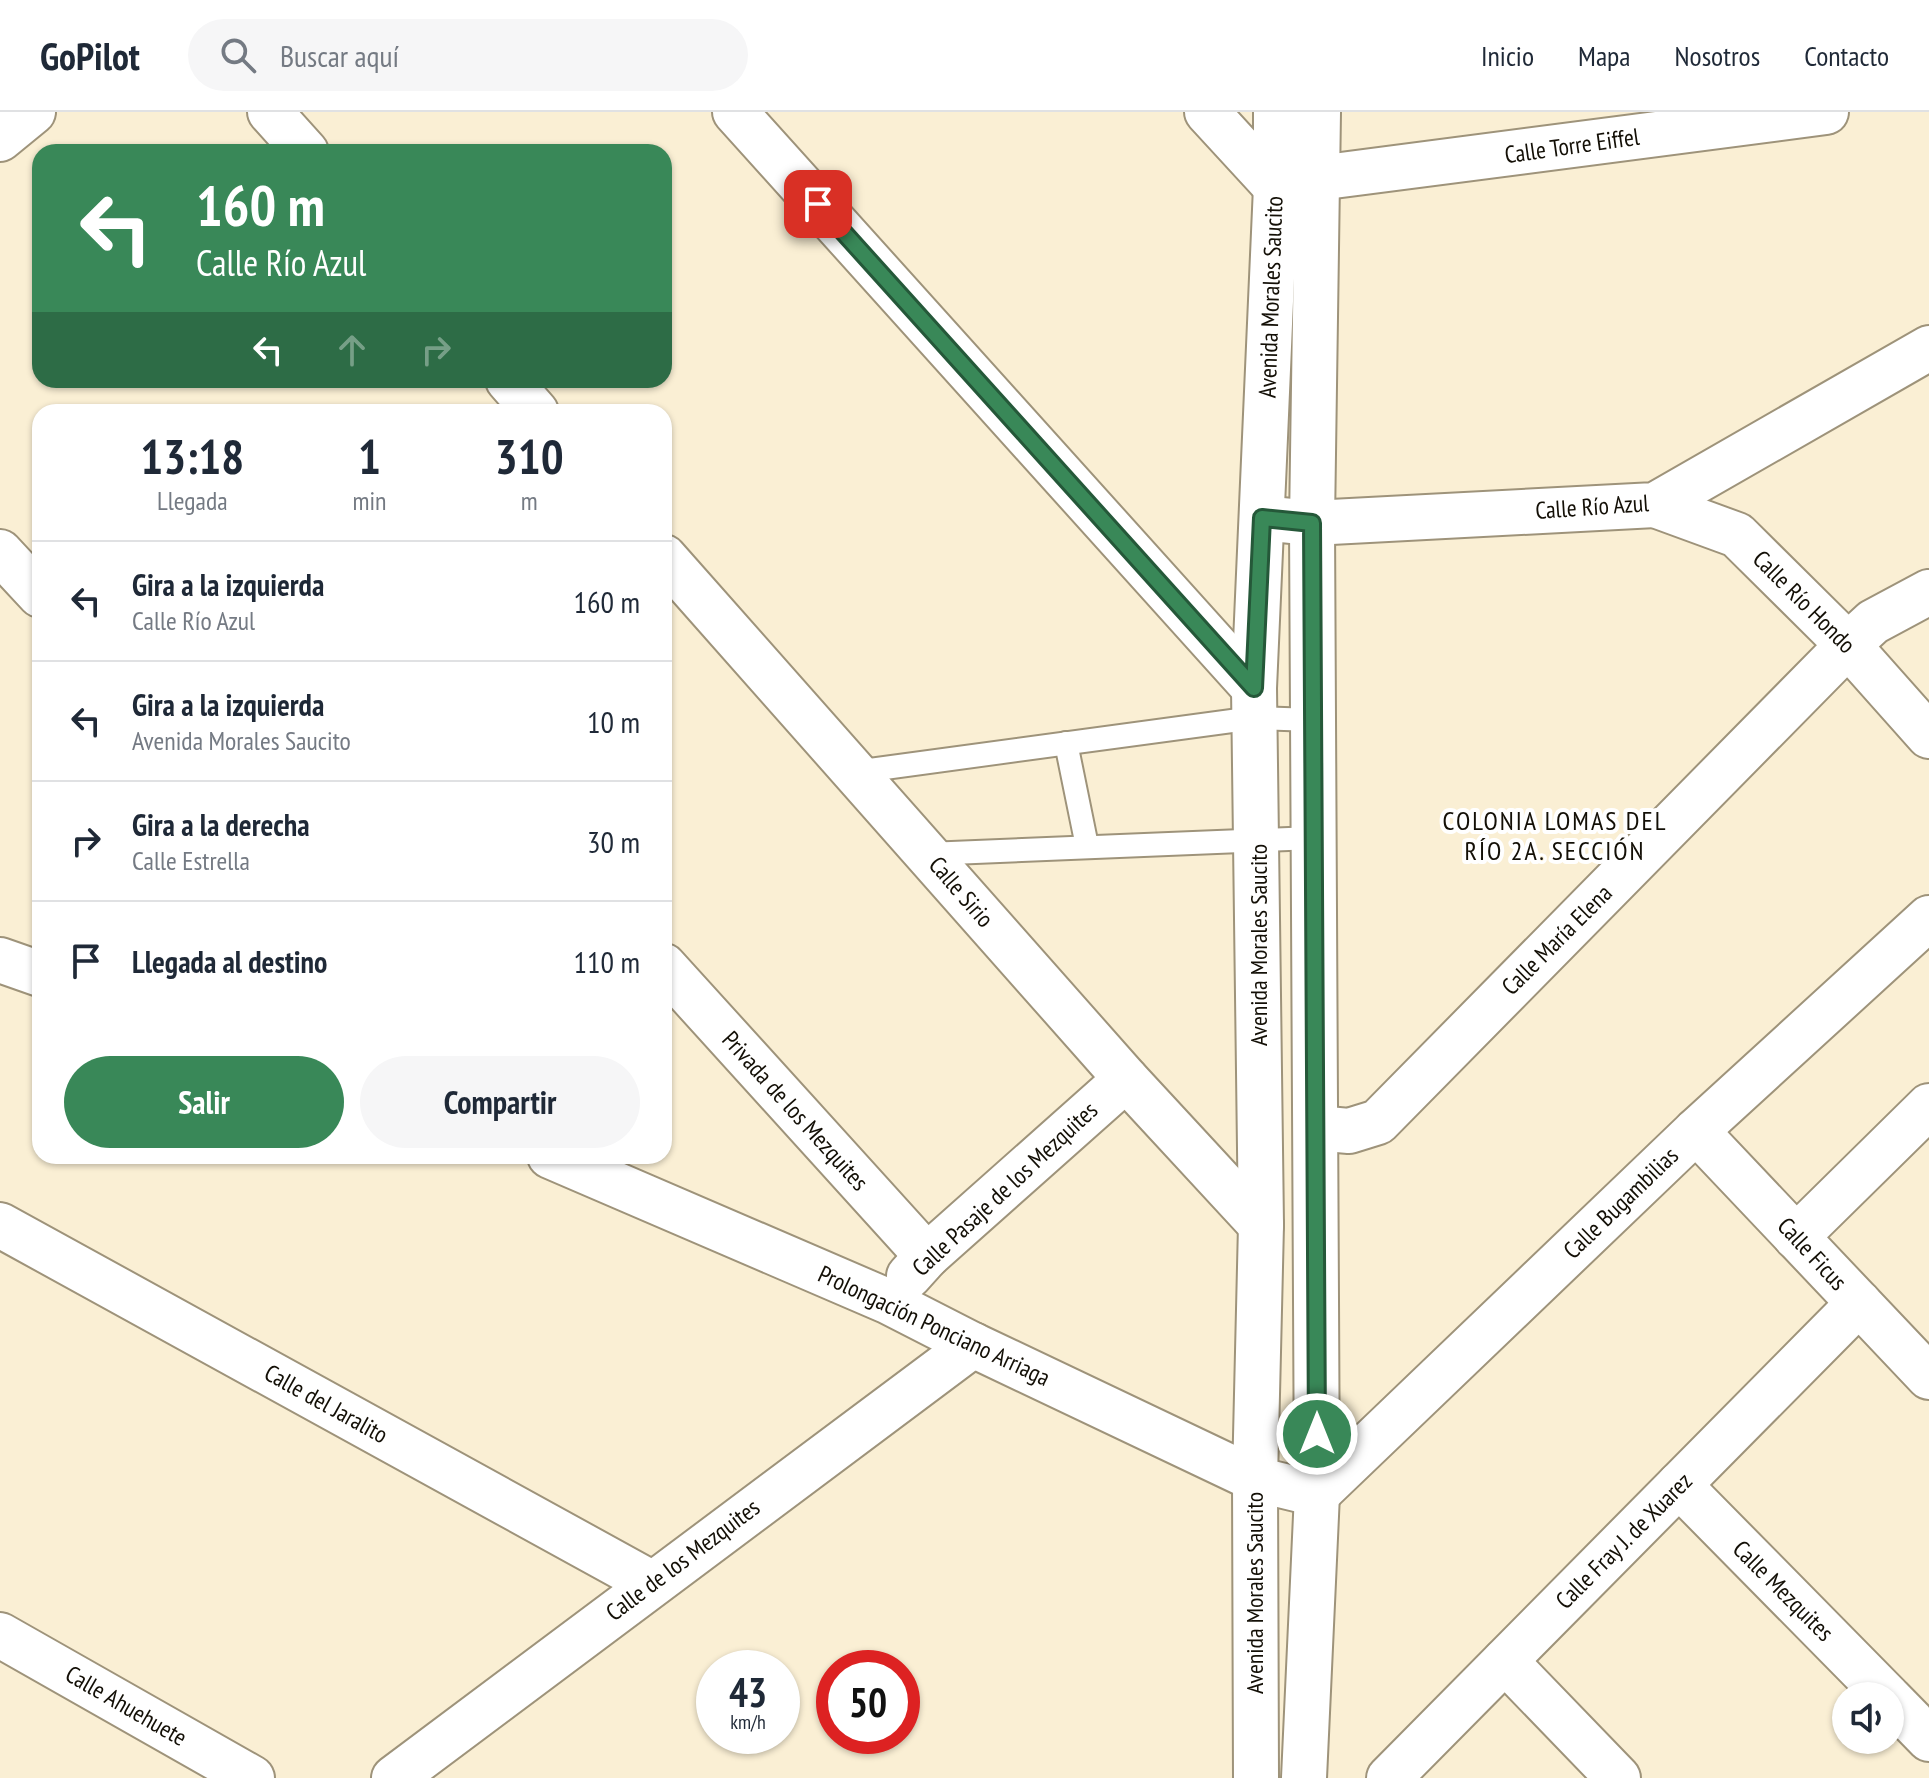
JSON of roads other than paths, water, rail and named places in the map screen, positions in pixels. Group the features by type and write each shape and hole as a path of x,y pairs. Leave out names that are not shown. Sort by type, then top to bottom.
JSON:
{"street":[{"path":"0,139 33,112"},
{"path":"270,112 299,144"},
{"path":"735,112 1254,703"},
{"path":"1207,112 1297,183"},
{"name":"Avenida Morales Saucito","path":"1276,112 1297,183 1312,523 1317,1494 1304,1778"},
{"name":"Avenida Morales Saucito","path":"1256,1778 1255,1479 1261,1225 1254,703 1262,518 1297,183 1318,112"},
{"name":"Calle Torre Eiffel","path":"1297,183 1826,112"},
{"name":"Calle Río Azul","path":"1262,518 1312,523 1655,505 1929,348"},
{"path":"515,388 529,404"},
{"name":"Calle Río Hondo","path":"1655,505 1737,535 1848,645 1929,736"},
{"path":"0,552 32,586"},
{"name":"Calle Sirio","path":"672,566 1126,1079 1261,1225"},
{"name":"Calle María Elena","path":"1316,1128 1349,1131 1378,1122 1848,645 1873,622 1929,592"},
{"name":"Calle Bugambilias","path":"1317,1494 1696,1131 1929,918"},
{"path":"0,960 32,971"},
{"name":"Privada de los Mezquites","path":"672,975 927,1256"},
{"name":"Calle Pasaje de los Mezquites","path":"887,1301 927,1256 1126,1079"},
{"path":"1796,1237 1929,1106"},
{"name":"Calle Ficus","path":"1696,1131 1929,1377"},
{"name":"Prolongación Ponciano Arriaga","path":"570,1164 887,1301 1255,1479 1317,1494"},
{"name":"Calle del Jaralito","path":"0,1225 651,1583"},
{"name":"Calle Fray J. de Xuarez","path":"1389,1778 1859,1303"},
{"name":"Calle de los Mezquites","path":"394,1778 973,1345"},
{"name":"Calle Mezquites","path":"1679,1485 1872,1682"},
{"name":"Calle Ahuehuete","path":"0,1635 252,1778"},
{"path":"1505,1661 1618,1778"},
{"name":"Calle Mezquites","path":"1904,1714 1929,1739"}],"lane":[{"path":"855,772 1066,743 1254,703 1313,720"},
{"path":"1066,743 1087,846"},
{"path":"927,854 1314,838"}],"district":[{"name":"COLONIA LOMAS DEL RÍO 2A. SECCIÓN","path":"1555,836"}]}
